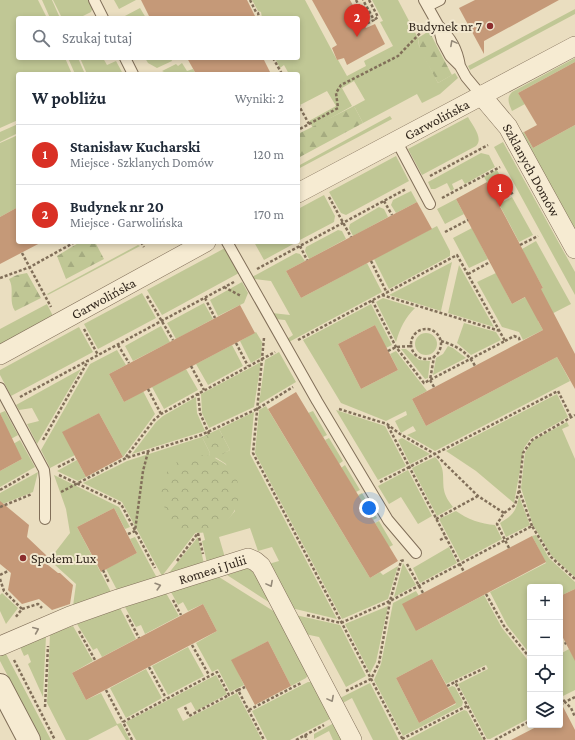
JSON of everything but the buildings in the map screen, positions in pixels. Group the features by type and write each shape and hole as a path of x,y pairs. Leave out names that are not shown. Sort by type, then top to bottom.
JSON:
{"street":[{"name":"Garwolińska","path":"300,192 575,46"},
{"name":"Szklanych Domów","path":"481,95 508,127 575,249"},
{"name":"Garwolińska","path":"0,355 202,244"},
{"name":"Romea i Julii","path":"3,645 70,616 118,599 241,561 252,559 261,566 352,740"},
{"path":"0,685 29,740"}],"lane":[{"path":"94,0 102,16"},
{"path":"440,0 426,3 438,25 449,37 457,52 460,66 481,95"},
{"path":"126,60 132,72"},
{"path":"396,140 430,204"},
{"path":"228,244 317,401 384,514 416,553"},
{"path":"0,388 44,470 45,519"}],"path":[{"path":"250,0 259,16"},
{"path":"356,0 368,23 378,18 368,0"},
{"path":"363,0 374,20"},
{"path":"300,129 338,108 336,93 340,85 398,56 425,27"},
{"path":"274,60 281,72"},
{"path":"300,108 309,124"},
{"path":"424,179 488,145"},
{"path":"430,204 500,167"},
{"path":"251,272 408,188"},
{"path":"497,201 514,192"},
{"path":"327,193 350,237"},
{"path":"384,201 392,215"},
{"path":"445,232 468,220"},
{"path":"520,245 538,236"},
{"path":"0,278 30,267 72,244"},
{"path":"300,246 307,260"},
{"path":"22,253 45,295"},
{"path":"297,340 457,255 505,341"},
{"path":"370,261 387,293"},
{"path":"468,274 490,262"},
{"path":"13,400 236,281"},
{"path":"224,287 242,298"},
{"path":"145,292 173,340"},
{"path":"382,295 500,331"},
{"path":"205,298 215,318"},
{"path":"372,300 396,346 424,383 514,336 519,338 520,342"},
{"path":"82,325 98,355"},
{"path":"434,357 420,358 413,351 411,340 417,332 427,328 436,332 441,341 440,350 434,357 430,380 434,387"},
{"path":"264,335 263,359 253,453 402,740 467,706"},
{"path":"441,341 454,345 471,359 475,366"},
{"path":"236,343 248,366"},
{"path":"118,345 129,363"},
{"path":"388,350 396,346 411,346"},
{"path":"126,458 154,420 161,414 280,349"},
{"path":"43,440 88,361"},
{"path":"191,366 204,390"},
{"path":"61,492 126,458 209,433 257,409 299,383"},
{"path":"148,389 161,414"},
{"path":"379,482 558,391 571,417"},
{"path":"198,393 200,413 209,433"},
{"path":"339,408 387,424 400,434 435,454 478,496 504,513"},
{"path":"509,548 497,524 504,513 515,505 519,490 524,453 528,444 532,440 575,415"},
{"path":"387,424 464,572"},
{"path":"135,531 143,472 148,452"},
{"path":"57,468 76,458"},
{"path":"0,490 31,472"},
{"path":"57,474 120,504 157,572"},
{"path":"519,490 532,526 551,556 575,579"},
{"path":"0,507 32,494"},
{"path":"436,519 478,496"},
{"path":"304,615 341,623 420,586 532,526"},
{"path":"128,534 135,531"},
{"path":"172,567 198,533 205,559"},
{"path":"440,540 446,537"},
{"path":"341,694 370,678 379,663 390,601 401,561 404,560 424,593"},
{"path":"0,575 8,570"},
{"path":"0,579 4,591 22,609 14,620"},
{"path":"486,594 504,626 528,656"},
{"path":"172,598 182,615"},
{"path":"126,613 138,638"},
{"path":"78,631 95,660"},
{"path":"45,707 48,643"},
{"path":"192,644 209,676"},
{"path":"3,645 55,740"},
{"path":"149,667 166,698"},
{"path":"447,686 485,668"},
{"path":"123,722 216,672 229,695"},
{"path":"249,710 305,681"},
{"path":"455,682 485,740"},
{"path":"184,707 189,716 245,687"},
{"path":"106,690 132,740"},
{"path":"238,690 264,740"},
{"path":"565,702 575,697"},
{"path":"563,700 571,708 575,717"},
{"path":"296,740 329,723"},
{"path":"494,740 527,723"},
{"path":"305,735 307,740"}],"green space":[{"path":"0,0 38,0 46,16 16,16 16,60 66,60 71,72 16,72 16,121 0,128"},
{"path":"42,0 52,0 59,16 49,16"},
{"path":"53,0 89,0 93,7 91,12 83,16 61,16"},
{"path":"114,0 136,0 119,9"},
{"path":"252,0 305,0 347,76 366,66 364,61 393,46 380,22 383,21 372,0 398,0 418,38 419,46 438,83 455,73 458,78 440,94 422,103 417,94 363,123 354,106 365,100 354,81 342,88 352,106 313,128 309,121 336,106 327,91 300,105 300,72 288,72 284,65 280,68 276,60 300,60 300,16 262,16 261,12 258,11"},
{"path":"140,8 145,16 125,16"},
{"path":"575,9 575,14 470,70 468,66"},
{"path":"429,31 452,75 438,83 420,50 418,38"},
{"path":"575,58 575,62 518,93 525,104 512,111 509,103 509,97 512,92"},
{"path":"69,60 79,60 84,72 74,72"},
{"path":"81,60 104,60 107,65 116,61 122,72 86,72"},
{"path":"146,60 172,61 157,68 148,63"},
{"path":"182,63 187,71 193,69 195,72 162,71 176,64 178,66"},
{"path":"354,106 363,123 300,157 300,133"},
{"path":"390,116 392,119 300,168 300,165"},
{"path":"468,117 478,135 479,139 476,146 422,175 408,149"},
{"path":"16,125 16,134 0,142 0,132"},
{"path":"575,125 575,236 519,135 524,132 533,148"},
{"path":"16,136 16,208 0,217 0,143"},
{"path":"503,142 575,272 575,295 494,147"},
{"path":"481,153 489,155 495,167 465,184 462,179 452,184 454,189 451,191 447,183 435,189 431,189 428,182"},
{"path":"396,156 409,181 346,215 341,213 329,192"},
{"path":"497,170 509,192 496,198 484,177"},
{"path":"411,191 417,202 396,213 391,205 393,200"},
{"path":"324,195 335,216 334,222 300,240 300,208"},
{"path":"512,197 533,235 519,242 499,204"},
{"path":"456,199 464,214 445,224 437,209"},
{"path":"379,207 384,209 388,217 353,236 349,228 350,224"},
{"path":"437,226 450,251 450,256 389,289 374,259"},
{"path":"472,228 488,259 469,268 453,238"},
{"path":"338,230 342,231 346,239 309,259 305,251 306,247"},
{"path":"536,241 571,304 538,321 543,330 523,340 519,332 502,327 477,282 496,273 512,304 543,288 522,249"},
{"path":"77,244 96,244 104,259 66,279 57,256"},
{"path":"255,244 293,244 264,260"},
{"path":"138,245 140,246 48,295 47,294"},
{"path":"225,248 239,273 162,315 147,290"},
{"path":"296,253 300,254 305,261 286,271 301,298 367,263 382,292 289,342 287,339 293,335 285,320 275,319 272,313 290,315 271,281 253,279 252,277"},
{"path":"452,262 441,311 389,295"},
{"path":"459,265 494,327 448,313"},
{"path":"27,273 41,298 15,311 12,303 11,283 9,279 17,275"},
{"path":"242,282 248,293 244,303 218,316 210,300"},
{"path":"142,293 156,318 98,349 84,324"},
{"path":"383,298 415,308 403,324 396,342 376,302"},
{"path":"204,303 213,319 176,339 167,323"},
{"path":"47,304 53,316 0,345 0,329"},
{"path":"371,304 392,345 386,348 375,325 338,344 361,389 398,370 390,354 396,351 427,391 412,399 426,426 557,357 570,381 435,451 407,435 416,431 413,426 401,433 395,421 407,415 406,411 386,421 341,403 303,340"},
{"path":"464,323 496,332 501,340 471,355 457,343"},
{"path":"161,326 170,342 133,361 125,346"},
{"path":"79,327 93,352 11,396 0,375 0,370"},
{"path":"256,332 262,342 261,357 251,363 240,341"},
{"path":"426,333 434,336 437,344 434,352 426,355 418,352 415,344 418,336"},
{"path":"232,345 243,366 208,385 196,364"},
{"path":"448,346 466,358 433,375 436,358 443,354"},
{"path":"401,349 406,349 419,360 430,361 428,378 425,379"},
{"path":"117,350 126,365 109,374 124,402 143,391 155,414 123,457 99,413 63,432 75,455 50,468 41,450 90,364"},
{"path":"279,352 296,382 259,404 265,360"},
{"path":"261,362 254,407 209,428 202,413 201,394"},
{"path":"81,369 37,444 27,424 39,421 32,408 19,410 16,405"},
{"path":"186,369 198,390 164,409 152,387"},
{"path":"557,394 568,417 531,438 524,448 514,503 476,471 446,451"},
{"path":"196,397 197,413 205,431 132,454 156,422 163,416"},
{"path":"266,406 370,578 380,572 383,575 398,566 388,599 342,619 255,453 259,410"},
{"path":"336,410 385,426 406,466 378,480"},
{"path":"5,411 18,435 11,439 0,413"},
{"path":"313,411 327,435 323,437 308,413"},
{"path":"254,412 250,454 337,619 287,607 265,565 279,561 272,547 258,551 250,528 219,537 226,561 207,563 202,541 205,540 203,532 213,529 221,524 235,511 226,464 215,457 230,450 219,429"},
{"path":"567,422 569,426 562,429 575,459 575,577 552,556 533,525 521,488 525,453 532,441"},
{"path":"219,429 230,450 215,458 225,464 237,479 239,496 237,505 233,513 220,526 203,533 188,531 175,523 166,511 162,497 162,482 169,469 183,459 202,455 209,456 210,453 202,437"},
{"path":"202,437 210,453 191,531 196,532 162,576 122,502 83,483 127,461"},
{"path":"329,438 343,461 339,464 325,440"},
{"path":"402,438 430,454 410,464 398,440"},
{"path":"20,440 35,467 0,487 0,471 22,459 13,444"},
{"path":"435,457 441,465 443,472 445,494 453,507 437,516 412,468"},
{"path":"77,460 86,477 78,481 57,471"},
{"path":"345,465 360,490 356,492 341,468"},
{"path":"408,470 432,516 418,524 401,497 389,504 378,486"},
{"path":"38,472 33,492 0,505 0,493"},
{"path":"54,475 119,507 130,527 125,529 114,508 77,527 111,592 73,606 76,584 55,565 53,555 70,533 66,509"},
{"path":"362,493 377,518 373,520 358,495"},
{"path":"519,496 530,525 506,537 500,523 508,518 513,512 517,506"},
{"path":"456,511 474,521 495,525 502,539 461,561 439,519"},
{"path":"379,521 393,545 389,547 375,523"},
{"path":"536,535 549,558 575,582 575,589 563,595 563,584 527,584 527,650 507,625 490,592 546,563 532,536"},
{"path":"135,537 157,578 117,590 106,569 137,553 130,539"},
{"path":"198,537 204,564 168,574"},
{"path":"449,547 457,563 420,583 413,568"},
{"path":"403,563 416,585 394,597"},
{"path":"250,567 278,608 227,575"},
{"path":"219,577 275,612 308,675 306,678 291,686 268,641 232,660 244,685 230,692 218,669 212,672 196,643 217,631 203,604 188,611 183,602 178,605 171,592"},
{"path":"416,591 419,596 416,631 484,595 502,628 527,659 527,720 490,739 487,739 458,684 488,669 486,665 446,684 432,659 396,678 419,723 456,704 448,688 452,686 455,687 463,702 462,706 403,736 374,680 381,664 393,603"},
{"path":"2,593 18,608 6,624 0,611 0,595"},
{"path":"166,593 179,616 145,634 141,625 136,627 125,607"},
{"path":"388,606 376,662 370,673 345,624"},
{"path":"120,608 136,639 102,657 97,648 93,650 77,624"},
{"path":"291,614 340,625 366,676 346,687 319,637 300,633"},
{"path":"73,626 93,661 72,673 86,700 101,693 117,724 121,723 130,740 126,740 117,725 88,740 66,740 47,703 50,634"},
{"path":"46,636 43,697 28,664 31,662 28,654 24,656 20,647"},
{"path":"188,647 204,676 168,695 152,666"},
{"path":"569,649 575,660 575,690 563,696 563,656 563,652"},
{"path":"5,652 51,740 41,740 0,661 0,656"},
{"path":"146,669 162,698 126,718 110,688"},
{"path":"216,675 227,694 196,711 191,702 177,709 183,721 237,693 262,740 136,740 126,722"},
{"path":"308,682 312,682 332,718 290,740 267,740 252,711"},
{"path":"370,683 399,740 373,740 352,698 339,705 336,700"},
{"path":"464,710 467,711 483,740 407,740"},
{"path":"334,723 343,740 333,740 329,731 314,739 314,734"}],"place":[{"name":"Budynek nr 7","path":"490,26"},
{"name":"Budynek nr 20","path":"357,37"},
{"name":"Stanisław Kucharski","path":"500,207"},
{"name":"Społem Lux","path":"23,558"}]}
